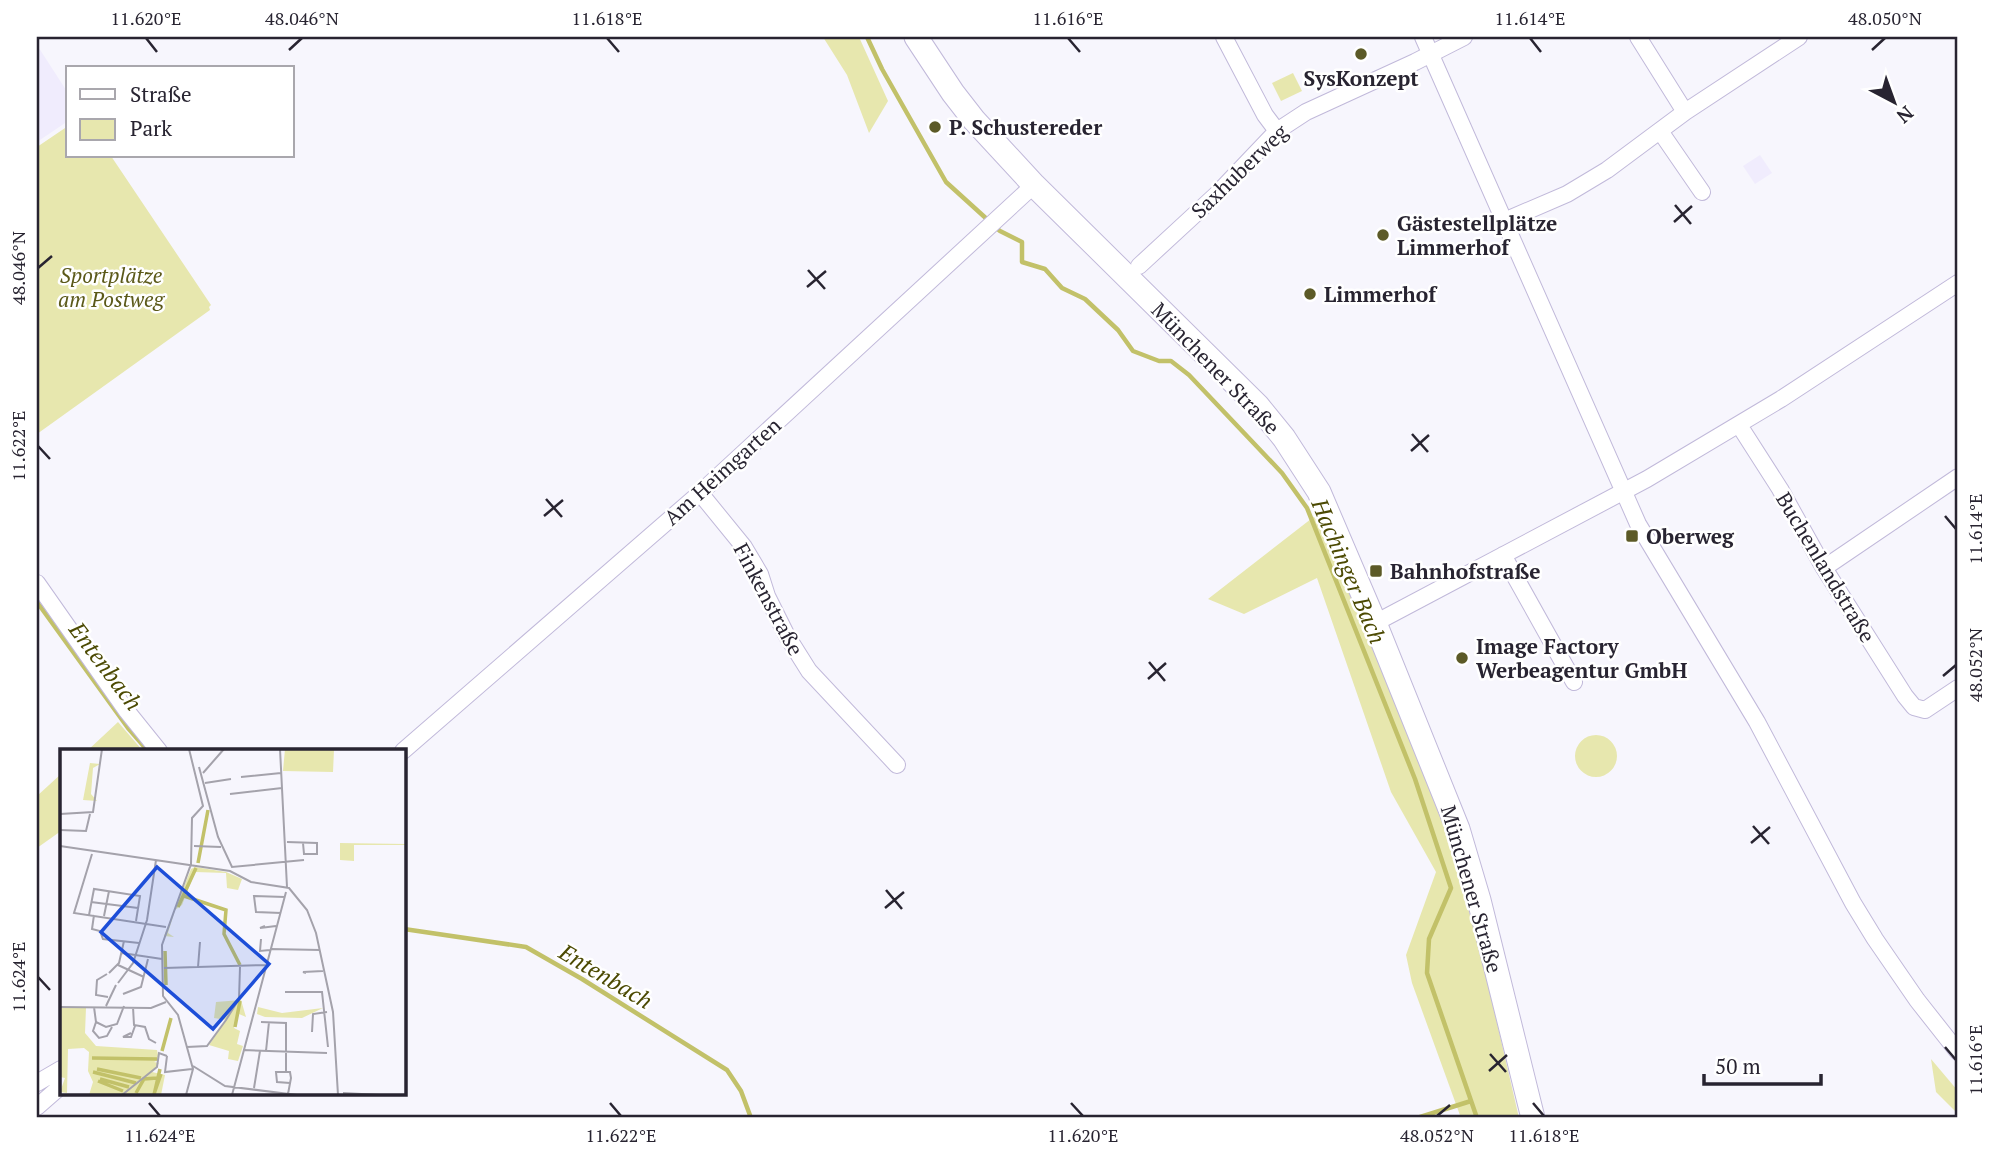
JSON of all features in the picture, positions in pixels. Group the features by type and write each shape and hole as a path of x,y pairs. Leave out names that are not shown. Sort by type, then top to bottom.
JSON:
{"main road":[{"name":"Münchener Straße","path":"916,37 974,120 1034,185 1258,406 1284,438 1319,492 1376,623 1458,829 1479,900 1533,1118"}],"street":[{"path":"1224,37 1258,104 1277,131"},
{"path":"1423,37 1644,533 1757,722 1853,903 1917,1000 1958,1052"},
{"name":"Saxhuberweg","path":"1139,266 1217,194 1277,131 1306,112 1464,37"},
{"path":"1638,37 1685,112"},
{"path":"1504,221 1567,194 1606,170 1685,112 1799,37"},
{"path":"1660,131 1702,192"},
{"name":"Am Heimgarten","path":"405,749 700,493 1034,185"},
{"path":"1376,623 1623,491 1739,425 1958,283"},
{"name":"Buchenlandstraße","path":"1739,425 1780,489 1824,568 1914,707 1925,710 1958,688"},
{"path":"1824,568 1958,477"},
{"name":"Finkenstraße","path":"700,493 744,547 760,574 767,596 787,636 809,671 897,765"},
{"path":"1503,555 1574,682"},
{"path":"37,583 126,710 157,749"},
{"path":"37,1083 60,1070"},
{"path":"37,1107 60,1087"}],"shaded area":[{"path":"37,45 66,90 66,122 37,142"},
{"path":"1760,155 1772,173 1755,184 1743,166"}],"green space":[{"path":"823,37 859,37 888,101 869,133 847,75"},
{"path":"1293,73 1302,91 1281,101 1272,83"},
{"name":"Sportplätze am Postweg","path":"66,127 66,158 112,158 211,305 210,310 37,434 37,147"},
{"path":"1320,512 1448,831 1486,975 1519,1118 1461,1118 1412,983 1406,955 1436,872 1391,792 1317,578 1244,614 1208,599"},
{"path":"118,722 141,749 89,749"},
{"path":"1596,735 1611,741 1617,756 1611,771 1596,777 1581,771 1575,756 1581,741"},
{"path":"60,775 60,832 37,848 37,796"},
{"path":"1931,1059 1958,1091 1958,1114 1936,1092"}],"waterway":[{"name":"Hachinger Bach","path":"867,37 882,69 946,182 989,221"},
{"name":"Hachinger Bach","path":"995,227 1022,242 1022,262 1045,269 1062,288 1085,299 1118,330 1133,351 1159,361 1171,361 1189,375 1282,473 1307,508 1415,779 1451,888 1429,939 1427,973 1477,1118"},
{"name":"Entenbach","path":"37,602 128,728 146,749"},
{"name":"Entenbach","path":"406,929 526,947 727,1070 741,1091 751,1118"},
{"name":"Entenbach","path":"1417,1118 1471,1101"}],"place":[{"name":"SysKonzept","path":"1361,54"},
{"name":"P. Schustereder","path":"935,127"},
{"name":"Gästestellplätze Limmerhof","path":"1383,235"},
{"name":"Limmerhof","path":"1310,294"},
{"name":"Oberweg","path":"1632,536"},
{"name":"Bahnhofstraße","path":"1376,571"},
{"name":"Image Factory Werbeagentur GmbH","path":"1462,658"}]}
